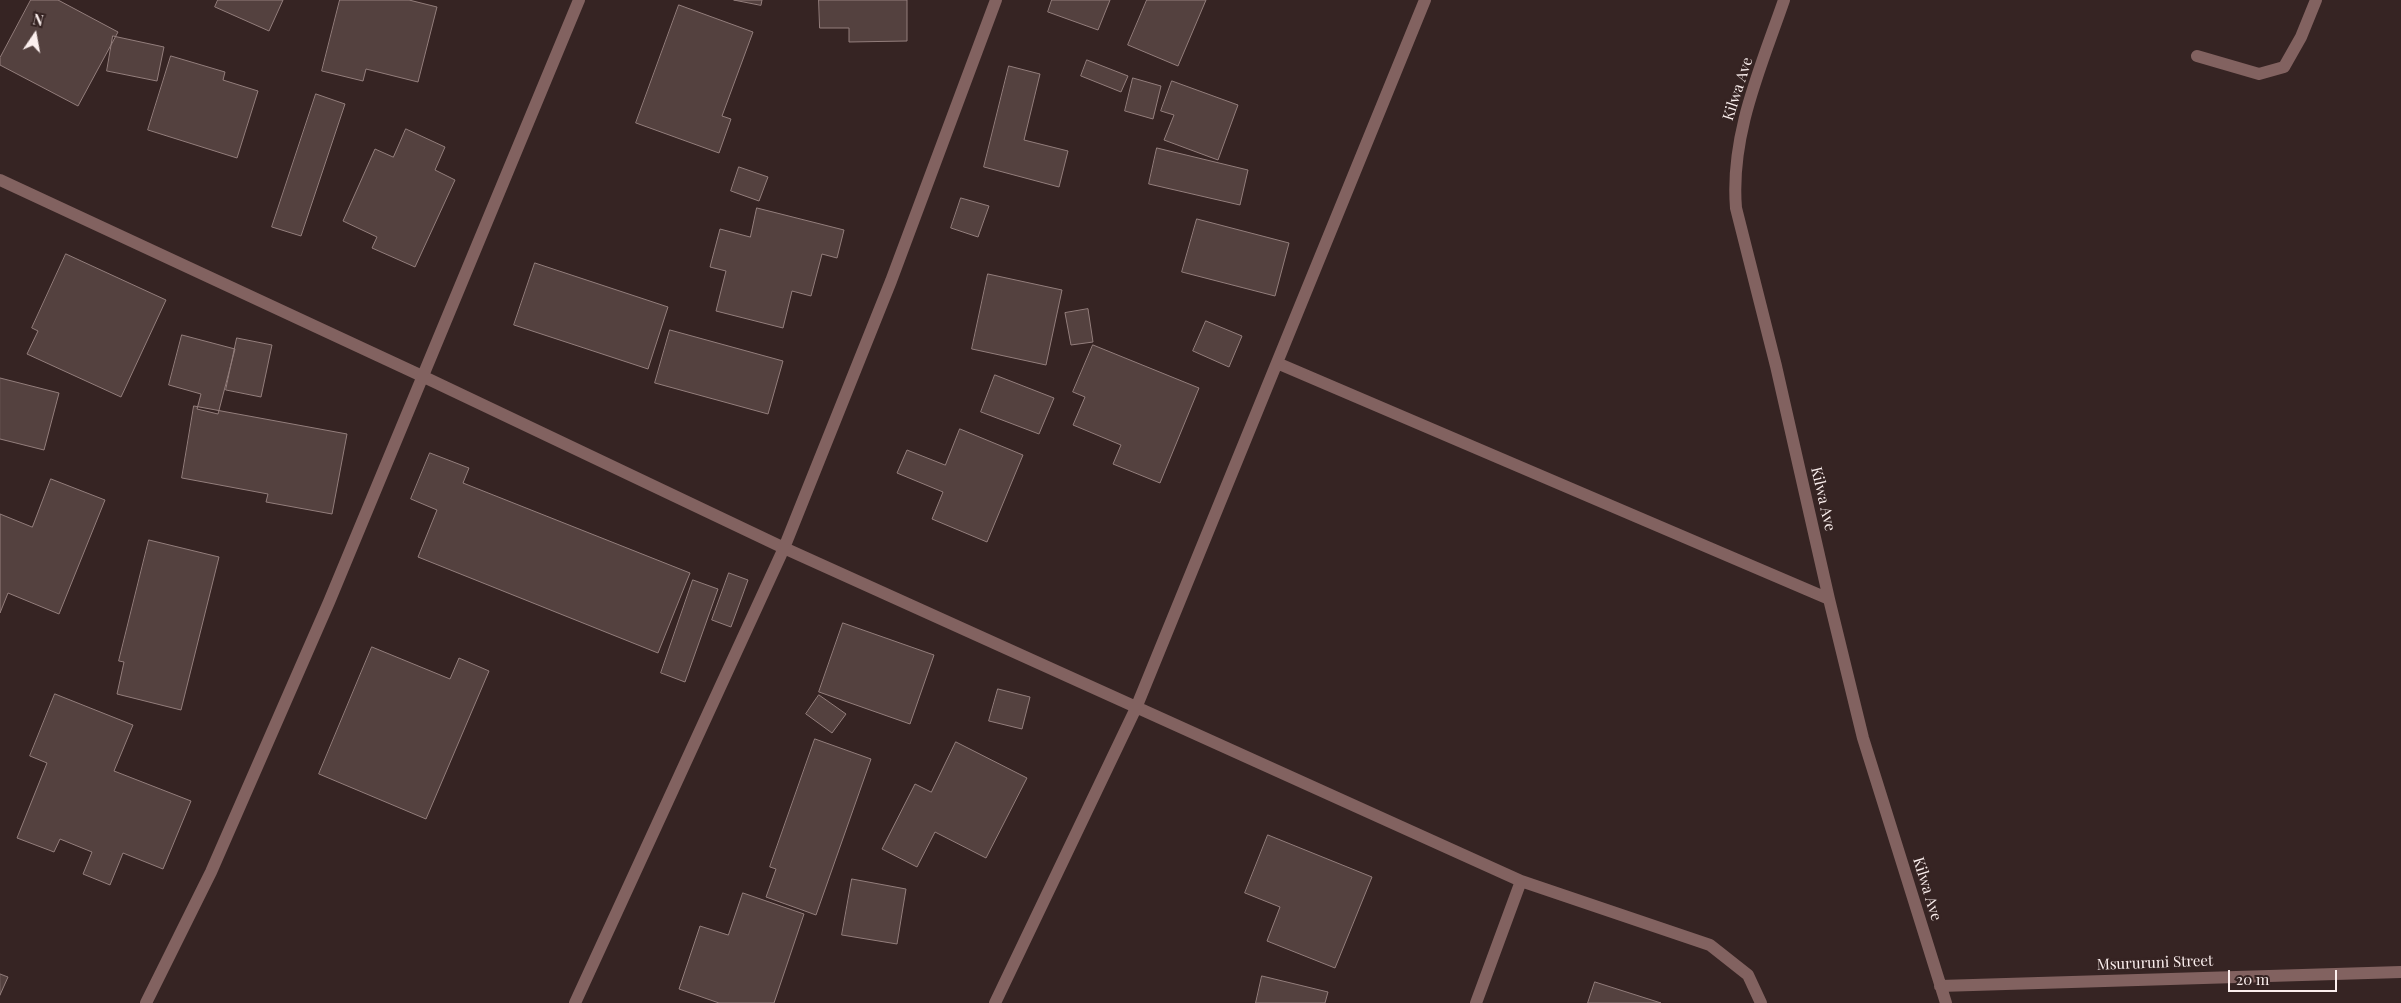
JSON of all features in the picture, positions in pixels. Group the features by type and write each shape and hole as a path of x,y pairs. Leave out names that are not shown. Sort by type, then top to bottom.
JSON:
{"street":[{"path":"146,1003 211,872 330,602 422,376 580,0"},
{"path":"575,1003 784,548 891,281 996,0"},
{"path":"996,1003 1136,708 1425,0"},
{"name":"Kilwa Ave","path":"1784,0 1738,140 1734,181 1742,235 1776,366 1863,738 1946,1003"},
{"path":"2197,56 2259,74 2284,67 2301,37 2316,0"},
{"path":"0,180 422,376 784,548 1521,881 1710,946 1748,976 1761,1003"},
{"path":"1277,363 1829,598"},
{"path":"1476,1003 1521,881"},
{"name":"Msururuni Street","path":"1940,986 2401,972"}],"building":[{"path":"31,0 58,0 118,32 78,106 0,65 0,58"},
{"path":"218,0 283,0 269,31 215,7"},
{"path":"340,0 409,0 437,7 418,82 366,69 363,81 322,71"},
{"path":"734,0 762,0 761,5"},
{"path":"819,0 907,0 907,41 849,42 849,28 820,28"},
{"path":"1052,0 1110,0 1098,30 1048,12"},
{"path":"1147,0 1206,0 1178,66 1128,45"},
{"path":"679,5 753,32 722,116 731,119 719,153 636,123"},
{"path":"113,36 164,47 157,81 107,71"},
{"path":"171,56 225,72 223,80 258,91 237,158 148,130"},
{"path":"1087,60 1128,76 1121,92 1081,76"},
{"path":"1009,66 1040,74 1024,140 1068,151 1059,187 984,167"},
{"path":"1133,78 1161,86 1153,119 1125,111"},
{"path":"1172,81 1238,105 1218,160 1164,140 1174,115 1161,111"},
{"path":"316,94 345,104 301,236 272,227"},
{"path":"406,129 445,147 435,170 455,180 415,267 372,248 377,237 343,221 375,149 393,157"},
{"path":"1157,148 1248,170 1240,205 1149,184"},
{"path":"739,167 768,177 759,201 731,191"},
{"path":"961,198 989,206 978,237 951,228"},
{"path":"757,208 844,230 837,258 822,254 811,296 792,291 783,328 716,311 726,271 710,267 720,229 750,237"},
{"path":"1197,219 1289,243 1275,296 1182,272"},
{"path":"66,254 166,300 121,397 27,354 38,331 32,328"},
{"path":"535,263 668,307 648,369 514,325"},
{"path":"988,274 1062,290 1046,365 972,349"},
{"path":"1088,309 1093,342 1071,345 1065,313"},
{"path":"1206,321 1242,336 1229,367 1193,351"},
{"path":"670,330 783,361 768,414 655,383"},
{"path":"182,335 235,349 218,414 197,409 201,394 169,385"},
{"path":"237,338 272,345 261,397 226,390"},
{"path":"1093,345 1199,388 1160,483 1113,464 1121,445 1073,425 1085,397 1073,392"},
{"path":"995,375 1054,398 1039,434 981,412"},
{"path":"0,378 59,393 44,450 0,439"},
{"path":"194,406 347,434 332,514 266,502 268,494 182,478"},
{"path":"960,429 1023,455 987,542 932,519 943,492 897,473 907,450 945,465"},
{"path":"430,453 469,468 463,483 690,573 658,653 418,557 437,510 411,499"},
{"path":"51,479 105,500 59,614 8,593 0,613 0,514 32,527"},
{"path":"149,540 219,557 181,710 117,694 124,662 119,661"},
{"path":"729,573 748,580 731,627 712,620"},
{"path":"693,580 718,589 685,682 661,673"},
{"path":"843,623 934,655 910,724 819,692"},
{"path":"372,647 450,679 459,658 489,671 426,819 319,774"},
{"path":"998,689 1030,697 1022,729 989,721"},
{"path":"55,694 133,725 114,771 191,801 163,869 123,853 110,885 83,874 92,852 60,839 54,852 17,838 47,763 30,756"},
{"path":"819,695 846,714 832,733 806,714"},
{"path":"815,739 871,759 816,915 766,897 776,869 770,867"},
{"path":"956,742 1027,778 986,858 935,832 917,867 882,849 915,784 931,792"},
{"path":"1268,835 1372,877 1335,968 1267,941 1280,907 1245,893"},
{"path":"852,879 906,889 897,944 842,935"},
{"path":"743,893 804,914 774,1003 719,1003 679,989 700,926 728,935"},
{"path":"0,974 8,977 0,995"},
{"path":"1262,976 1328,992 1325,1003 1256,1003"},
{"path":"1595,982 1661,1003 1588,1003"}]}
